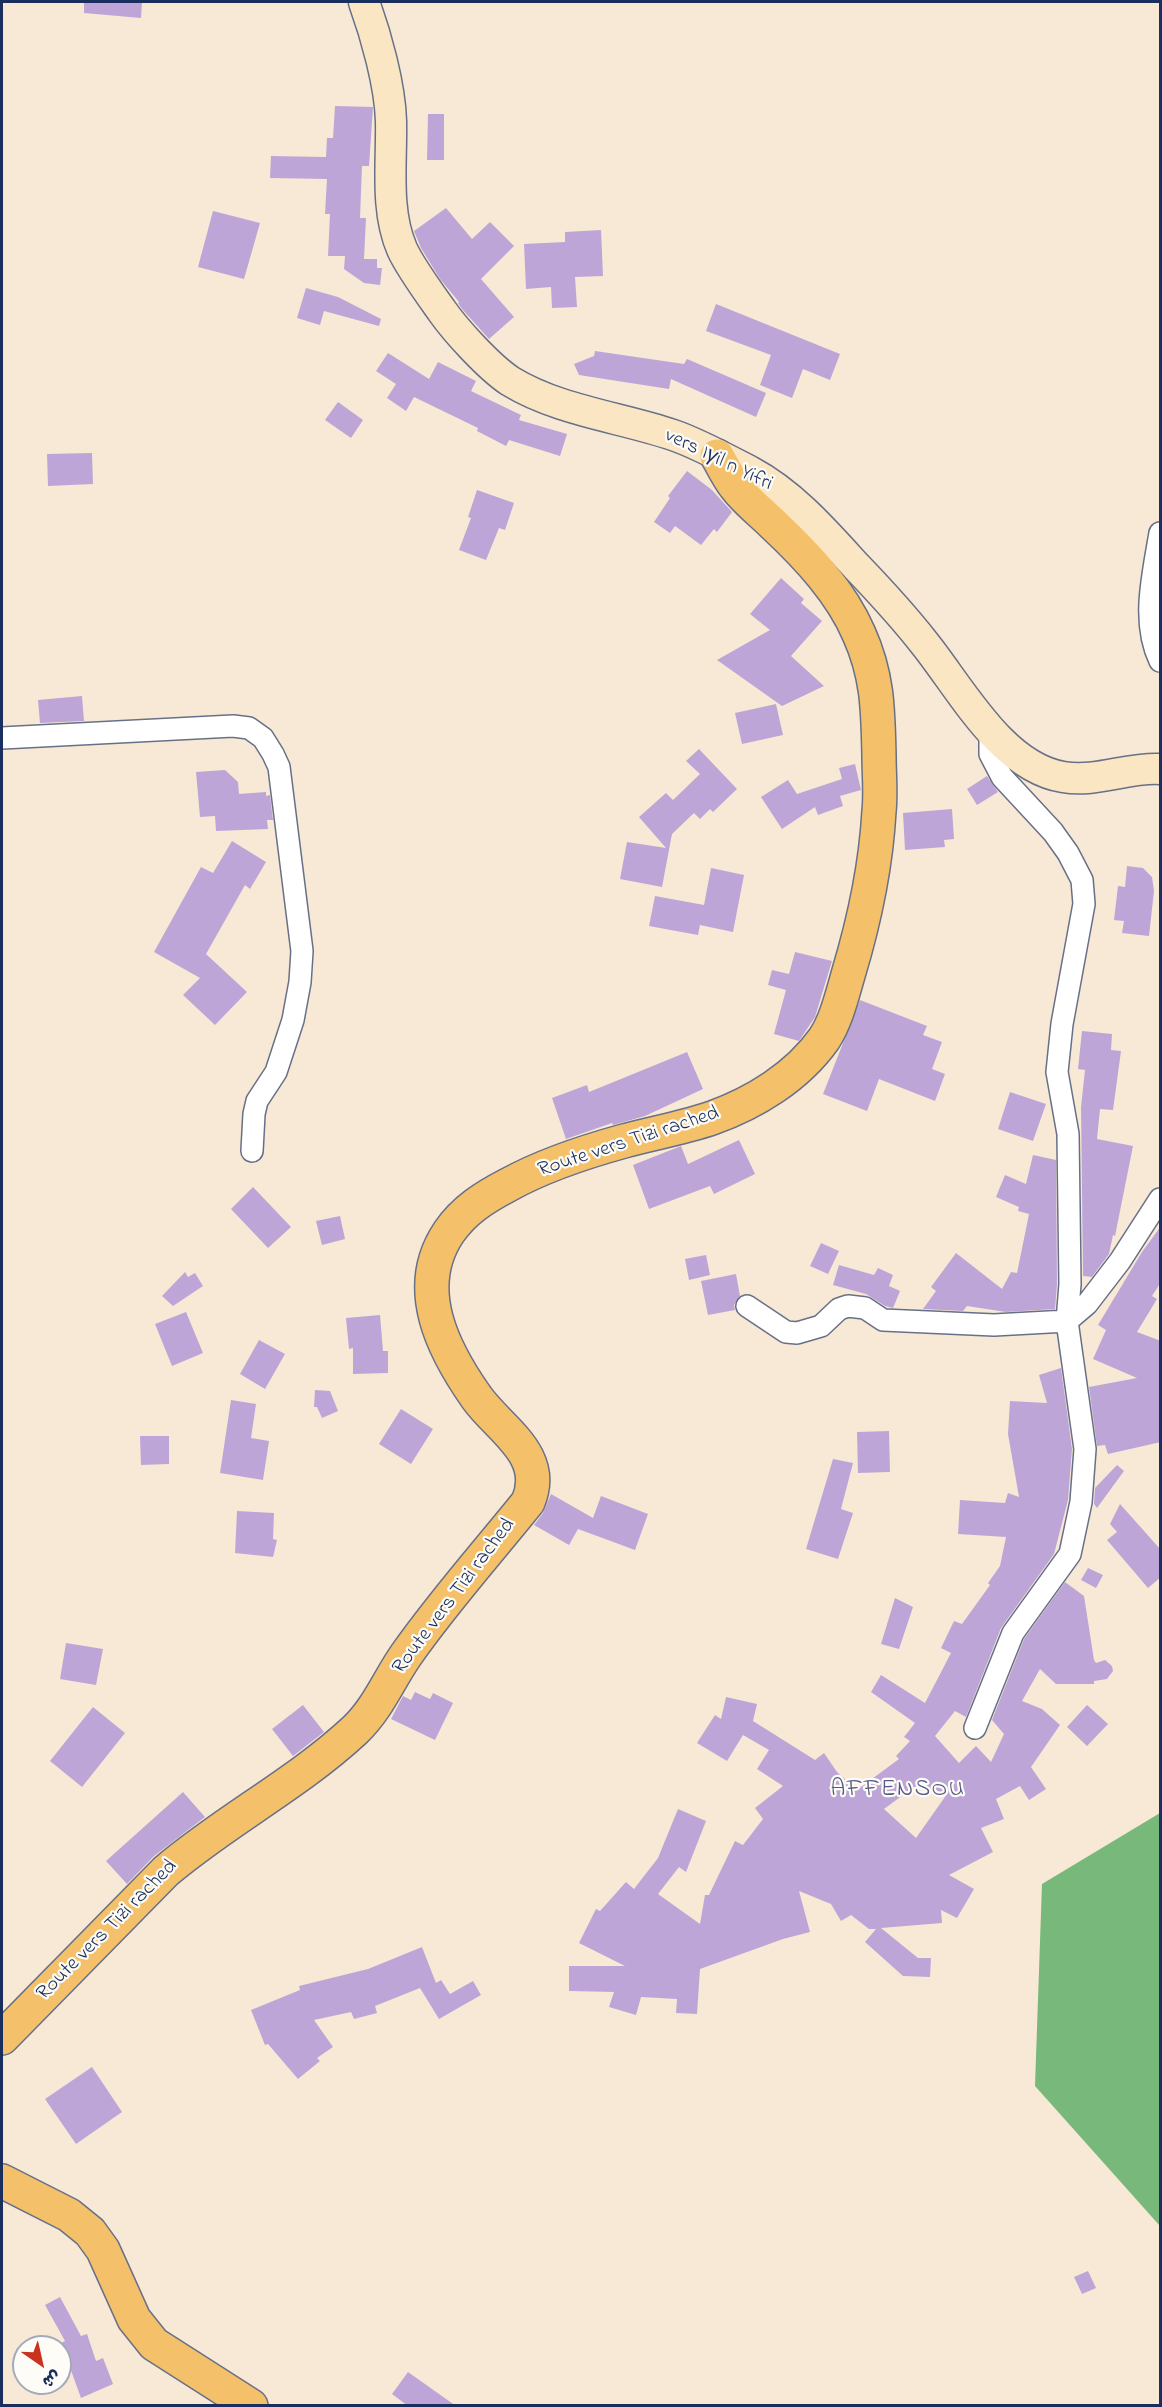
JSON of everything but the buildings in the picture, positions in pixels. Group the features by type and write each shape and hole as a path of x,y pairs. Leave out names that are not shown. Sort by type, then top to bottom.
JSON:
{"main road":[{"name":"vers Iγil n Yifri","path":"364,2 380,56 391,117 393,220 402,249 443,312 477,350 510,380 568,405 676,436 752,473 784,494 831,539 924,642 990,730 1017,757 1042,771 1063,777 1094,778 1161,769"},
{"name":"Route vers Tizi rached","path":"2,2038 166,1871 195,1846 249,1811 328,1753 356,1729 377,1706 405,1656 528,1502 533,1481 525,1455 508,1429 478,1400 436,1326 430,1290 436,1261 447,1234 464,1214 483,1198 516,1180 564,1159 622,1141 710,1119 741,1107 799,1068 825,1038 839,1006 869,895 880,811 879,724 875,675 859,633 840,599 779,529 735,488 717,456"},
{"path":"2,2181 69,2215 90,2232 103,2250 134,2319 154,2344 251,2406"}],"street":[{"path":"1161,533 1151,585 1150,624 1154,646 1161,661"},
{"path":"2,738 233,726 249,728 262,738 273,753 279,767 285,804 302,951 300,982 293,1020 276,1072 257,1101 252,1151"},
{"path":"975,1728 1012,1633 1070,1554 1081,1502 1085,1449 1067,1321 1070,1284 1068,1134 1057,1072 1062,1024 1083,915 1082,880 1068,853 1053,832 1002,777 990,754 990,730"},
{"path":"747,1306 786,1332 797,1333 821,1326 838,1310 848,1306 865,1308 883,1320 994,1325 1067,1321 1087,1304 1120,1261 1161,1199"}],"green space":[{"path":"1160,1813 1160,2226 1035,2086 1042,1884"}],"district":[{"name":"AFFENSOU","path":"898,1791"}]}
